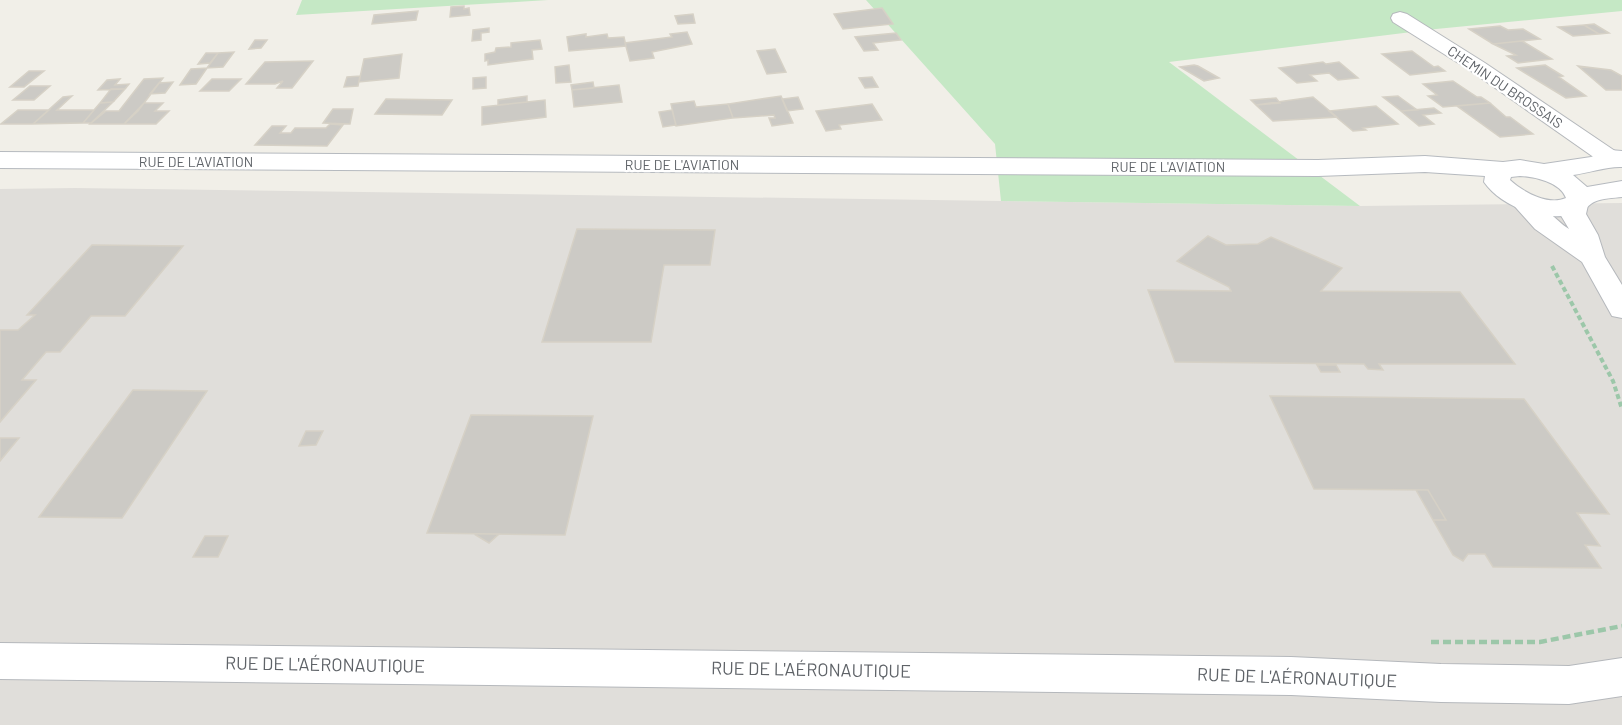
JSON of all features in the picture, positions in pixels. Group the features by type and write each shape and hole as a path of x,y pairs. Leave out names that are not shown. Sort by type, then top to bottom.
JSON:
{"street":[{"name":"CHEMIN DU BROSSAIS","path":"1400,18 1478,67 1610,160"},
{"name":"RUE DE L'AVIATION","path":"0,160 1364,167 1511,188"},
{"path":"1544,172 1610,160"},
{"path":"1610,160 1598,170 1622,187"},
{"path":"1511,188 1520,168 1544,172 1572,185 1578,201 1573,214 1585,236 1592,257 1622,309"},
{"path":"1511,188 1546,208 1558,209 1622,187"},
{"path":"1511,188 1550,229 1592,257"},
{"name":"RUE DE L'AÉRONAUTIQUE","path":"0,662 1291,676 1441,683 1569,685 1622,677"}],"path":[{"path":"1549,262 1613,381 1622,409"}],"shaded area":[{"path":"75,188 1360,206 1622,203 1622,725 0,725 0,189"}],"green space":[{"path":"302,0 548,0 296,15"},
{"path":"866,0 1622,0 1622,11 1436,29 1169,62 1360,206 1001,201 995,144"}],"building":[{"path":"464,6 464,9 469,8 470,15 450,17 451,7"},
{"path":"882,8 893,24 843,29 834,14"},
{"path":"418,11 416,20 372,24 374,15"},
{"path":"693,14 695,23 678,24 675,16"},
{"path":"1594,24 1609,33 1599,34 1584,25"},
{"path":"1584,25 1599,34 1573,36 1558,27"},
{"path":"1500,26 1508,30 1523,29 1540,39 1493,44 1469,29"},
{"path":"489,28 489,32 481,33 481,40 472,41 473,30"},
{"path":"687,32 692,44 652,52 654,58 630,61 625,43 672,37 670,34"},
{"path":"896,33 901,40 873,43 878,50 864,51 855,37"},
{"path":"586,34 586,37 607,34 608,38 624,37 626,46 569,51 567,37"},
{"path":"255,40 267,40 261,48 249,49"},
{"path":"540,40 542,49 532,50 533,59 488,65 488,60 485,61 485,54 495,52 496,48 511,47 511,43"},
{"path":"1522,41 1552,59 1518,63 1507,56 1516,55 1493,44"},
{"path":"775,49 786,72 767,74 757,51"},
{"path":"1412,51 1434,67 1438,66 1445,71 1410,75 1382,54"},
{"path":"234,52 223,67 207,68 218,53"},
{"path":"206,53 218,53 210,63 198,64"},
{"path":"402,54 399,78 359,82 364,59"},
{"path":"313,61 292,88 277,88 283,81 275,84 246,84 265,62"},
{"path":"1323,62 1326,64 1339,62 1358,78 1338,80 1329,73 1310,75 1317,81 1297,83 1279,68"},
{"path":"569,65 571,82 556,83 555,67"},
{"path":"1194,65 1219,78 1204,81 1180,67"},
{"path":"1545,65 1563,76 1559,77 1586,96 1566,98 1517,68"},
{"path":"1578,66 1611,70 1622,76 1622,90 1606,90"},
{"path":"207,68 196,84 180,85 191,69"},
{"path":"29,71 44,71 24,87 10,87"},
{"path":"360,76 358,86 344,87 347,77"},
{"path":"486,77 486,88 473,89 473,78"},
{"path":"872,77 878,87 865,88 859,78"},
{"path":"163,78 138,111 124,124 90,124 106,111 119,111 144,79"},
{"path":"120,79 115,85 129,84 125,89 98,90 107,80"},
{"path":"212,79 241,79 229,91 200,91"},
{"path":"1453,81 1490,103 1443,107 1428,96 1437,95 1423,84"},
{"path":"173,82 165,93 150,94 159,83"},
{"path":"593,82 594,88 572,90 571,85"},
{"path":"619,85 622,102 574,107 572,90"},
{"path":"30,86 50,86 34,100 13,100"},
{"path":"111,89 125,89 113,102 100,103"},
{"path":"72,96 57,110 94,110 83,123 33,124 63,97"},
{"path":"527,96 527,102 498,105 498,100"},
{"path":"781,96 793,123 772,126 769,118 775,118 774,115 733,118 728,104"},
{"path":"1398,96 1417,110 1401,111 1383,97"},
{"path":"798,97 803,109 787,111 782,99"},
{"path":"1313,97 1337,117 1273,121 1256,105"},
{"path":"1276,98 1280,103 1256,105 1251,100"},
{"path":"386,99 452,100 442,115 375,114"},
{"path":"545,100 546,117 482,125 482,107"},
{"path":"694,101 696,107 728,104 733,118 676,126 671,104"},
{"path":"113,102 91,123 83,123 100,103"},
{"path":"144,103 163,103 155,111 169,111 156,124 124,124"},
{"path":"1490,103 1506,117 1510,117 1533,134 1500,137 1457,106"},
{"path":"872,104 882,120 839,125 841,129 826,131 816,111"},
{"path":"1376,106 1398,124 1353,131 1329,111"},
{"path":"1434,108 1441,113 1423,115 1434,124 1419,126 1401,111"},
{"path":"333,109 353,109 350,124 323,123"},
{"path":"18,110 49,110 33,124 1,124"},
{"path":"672,110 676,125 663,127 659,112"},
{"path":"330,124 343,125 327,146 255,145 272,126 286,126 280,133 291,133 295,128 326,128"},
{"path":"577,229 715,230 710,265 664,265 651,342 542,342"},
{"path":"1208,236 1226,245 1258,244 1271,237 1342,268 1321,291 1460,292 1515,364 1379,364 1383,370 1368,369 1364,364 1175,362 1148,290 1231,291 1229,287 1177,261"},
{"path":"92,245 183,246 125,316 91,316 60,352 46,352 22,380 36,380 0,422 0,330 18,330 35,315 27,315"},
{"path":"1317,365 1336,365 1340,372 1321,372"},
{"path":"133,390 207,391 122,518 39,517"},
{"path":"1270,396 1524,399 1609,514 1577,513 1600,546 1585,545 1601,568 1493,567 1485,554 1468,554 1463,561 1453,555 1433,520 1446,520 1428,490 1314,489"},
{"path":"471,415 593,416 565,535 427,533"},
{"path":"306,431 323,431 316,445 299,446"},
{"path":"0,438 19,438 0,461"},
{"path":"1416,490 1428,490 1446,520 1433,520"},
{"path":"474,534 499,534 489,543"},
{"path":"205,536 228,536 218,557 193,557"}]}
